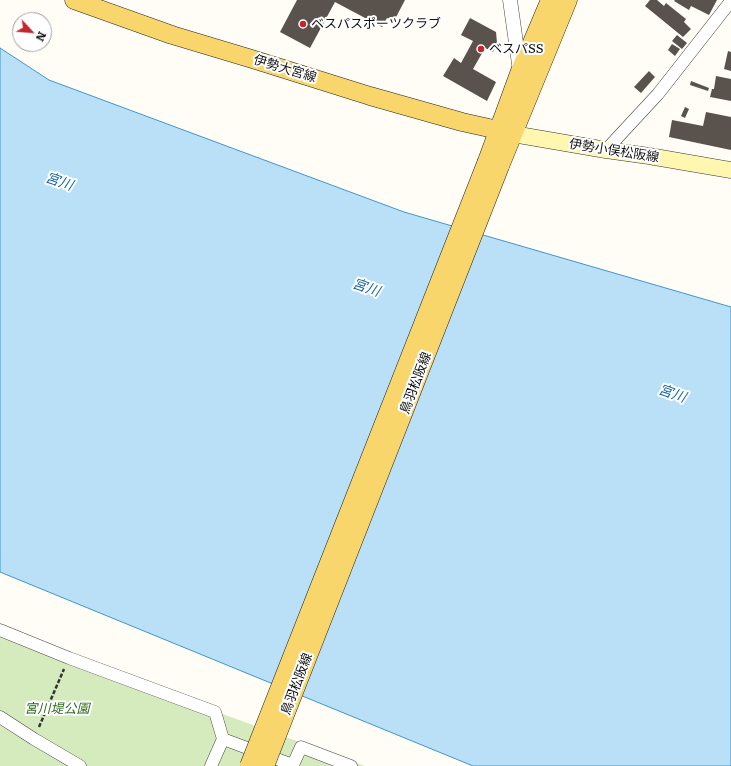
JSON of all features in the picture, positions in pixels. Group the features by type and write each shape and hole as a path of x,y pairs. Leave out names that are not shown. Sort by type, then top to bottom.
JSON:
{"main road":[{"name":"伊勢大宮線","path":"74,0 172,35 370,96 462,122 505,132"},
{"name":"鳥羽松阪線","path":"505,132 520,71 550,0"},
{"name":"鳥羽松阪線","path":"265,766 505,132 559,24 568,0"},
{"name":"伊勢小俣松阪線","path":"505,132 731,170"},
{"name":"鳥羽松阪線","path":"249,766 493,164"}],"street":[{"path":"510,0 520,71"},
{"path":"606,150 658,94 731,1"},
{"path":"0,630 69,658 215,712 223,738 211,766"},
{"path":"0,717 80,766"},
{"path":"223,738 292,765 301,747 351,766"}],"path":[{"path":"34,738 69,658"}],"green space":[{"name":"宮川堤公園","path":"0,623 168,694 365,766 0,766"}],"water":[{"name":"宮川","path":"0,48 49,80 404,212 731,307 731,766 473,766 0,572"}],"building":[{"name":"ベスパスポーツクラブ","path":"297,0 405,0 394,21 387,18 382,27 335,2 310,48 280,32"},
{"path":"650,0 657,0 664,6 666,3 686,19 684,22 691,29 683,37 645,6"},
{"path":"717,0 709,15 691,6 689,10 674,1"},
{"path":"470,18 496,32 497,43 493,52 485,48 473,69 496,82 487,101 443,76 454,58 461,63 473,41 461,35"},
{"path":"677,35 687,43 682,49 672,41"},
{"path":"672,44 680,49 675,56 668,50"},
{"path":"728,51 731,52 731,71 724,69"},
{"path":"649,71 655,77 641,93 634,87"},
{"path":"716,76 731,79 731,101 710,97 712,89 714,89"},
{"path":"691,81 709,88 708,91 690,85"},
{"path":"685,107 689,109 685,118 681,116"},
{"path":"706,112 731,117 731,150 669,137 672,120 703,126"}],"place":[{"name":"ベスパスポーツクラブ","path":"303,24"},
{"name":"ベスパSS","path":"481,49"}]}
